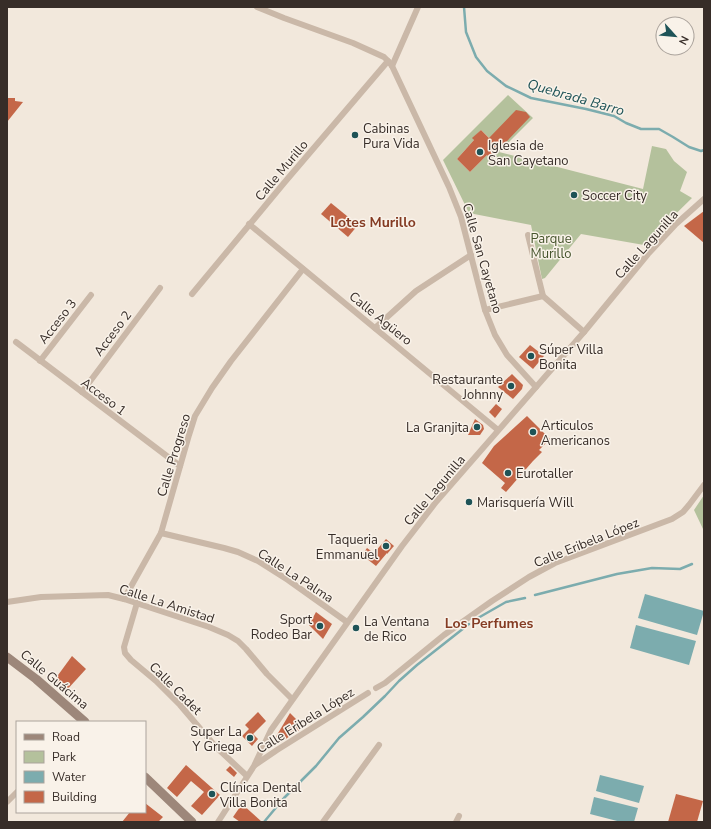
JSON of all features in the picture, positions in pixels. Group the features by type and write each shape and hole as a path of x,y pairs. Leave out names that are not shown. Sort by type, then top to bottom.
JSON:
{"main road":[{"name":"Calle Guácima","path":"7,657 36,679 83,721"},
{"path":"146,778 190,821"}],"street":[{"path":"257,7 353,43 384,57 390,63"},
{"name":"Calle Murillo","path":"192,294 249,224 390,63 418,7"},
{"name":"Calle San Cayetano","path":"390,63 449,187 461,217 485,310 495,335 507,356 536,387"},
{"name":"Calle Lagunilla","path":"218,822 254,766 271,730 292,699 402,546 436,502 584,332 648,254 676,224 704,199"},
{"name":"Calle Agüero","path":"249,224 498,430"},
{"path":"528,235 543,296 584,332"},
{"path":"376,328 416,291 471,255"},
{"name":"Calle Progreso","path":"124,599 161,533 188,435 195,416 231,361 303,269"},
{"name":"Acceso 2","path":"82,392 160,288"},
{"name":"Acceso 3","path":"40,361 91,295"},
{"path":"485,310 543,296"},
{"name":"Acceso 1","path":"16,342 180,466"},
{"name":"Calle Eribela López","path":"376,688 385,683 444,635 529,577 555,564 672,519 689,505 704,485"},
{"name":"Calle La Palma","path":"161,533 238,552 258,561 288,580 347,622"},
{"name":"Calle La Amistad","path":"7,602 41,596 108,595 209,627 238,641 267,674 292,699"},
{"name":"Calle Cadet","path":"137,603 124,647 125,653 180,705 215,746 247,776"},
{"name":"Calle Eribela López","path":"254,766 276,750 368,693"},
{"path":"323,822 379,745"},
{"path":"7,802 16,793"}],"green space":[{"name":"Soccer City","path":"508,95 533,118 499,152 643,189 652,146 666,149 674,161 687,172 680,191 692,198 644,245 581,234 545,278 542,279 531,225 469,213 443,160","holes":["481,130 500,148 490,158 487,155 470,172 457,159"]},
{"path":"704,495 704,537 703,529 694,510"}],"water":[{"path":"645,594 704,611 697,635 638,618"},
{"path":"636,625 696,641 689,665 630,648"},
{"path":"600,775 644,786 639,803 596,791"},
{"path":"594,797 638,808 634,822 621,822 590,814"}],"building":[{"path":"7,98 15,98 15,101 23,102 7,122"},
{"path":"516,110 526,112 530,117 490,159 487,155 470,172 457,159 474,140 472,138 481,130 489,138"},
{"path":"331,203 358,225 348,237 321,214"},
{"path":"704,211 704,243 684,226"},
{"name":"Súper Villa Bonita","path":"530,345 544,356 533,369 519,357"},
{"name":"Restaurante Johnny","path":"512,374 523,385 522,389 513,399 498,387"},
{"path":"496,404 502,409 495,418 489,412"},
{"name":"Eurotaller","path":"527,416 550,439 539,450 542,452 506,492 501,488 505,483 482,463 494,446"},
{"name":"La Granjita","path":"475,419 483,425 484,429 480,435 468,435"},
{"path":"386,539 394,546 376,566 362,555 367,548 374,553"},
{"name":"Sport Rodeo Bar","path":"316,612 332,624 323,639 309,625"},
{"path":"72,656 86,669 65,692 53,682"},
{"path":"258,712 266,721 253,734 258,739 252,746 242,736 249,729 245,725"},
{"path":"290,713 304,727 278,744 274,740"},
{"path":"186,765 220,795 202,815 191,806 204,792 191,781 177,797 167,788"},
{"path":"230,766 237,773 234,777 226,770"},
{"path":"676,794 703,801 697,822 668,822"},
{"path":"146,804 163,817 158,822 122,822 129,813 146,813"},
{"path":"242,804 262,822 240,822 233,817"}],"waterway":[{"name":"Quebrada Barro","path":"464,7 466,32 476,57 487,71 506,86 531,98 614,116 641,129 659,129 689,147 701,151 704,150"},
{"path":"535,595 617,574 652,568 680,569 692,564"},
{"path":"478,618 506,602 525,598"},
{"path":"264,822 284,798 316,766 339,738 417,665 469,624"}],"place":[{"name":"Cabinas Pura Vida","path":"355,135"},
{"name":"Iglesia de San Cayetano","path":"480,152"},
{"name":"Soccer City","path":"574,195"},
{"name":"Súper Villa Bonita","path":"531,356"},
{"name":"Restaurante Johnny","path":"511,386"},
{"name":"La Granjita","path":"477,427"},
{"name":"Articulos Americanos","path":"533,432"},
{"name":"Eurotaller","path":"508,473"},
{"name":"Marisquería Will","path":"469,502"},
{"name":"Taqueria Emmanuel","path":"386,546"},
{"name":"Sport Rodeo Bar","path":"320,626"},
{"name":"La Ventana de Rico","path":"356,628"},
{"name":"Super La Y Griega","path":"250,738"},
{"name":"Clínica Dental Villa Bonita","path":"212,794"}],"district":[{"name":"Lotes Murillo","path":"373,222"},
{"name":"Los Perfumes","path":"489,623"}],"park label":[{"name":"Parque Murillo","path":"551,246"}]}
